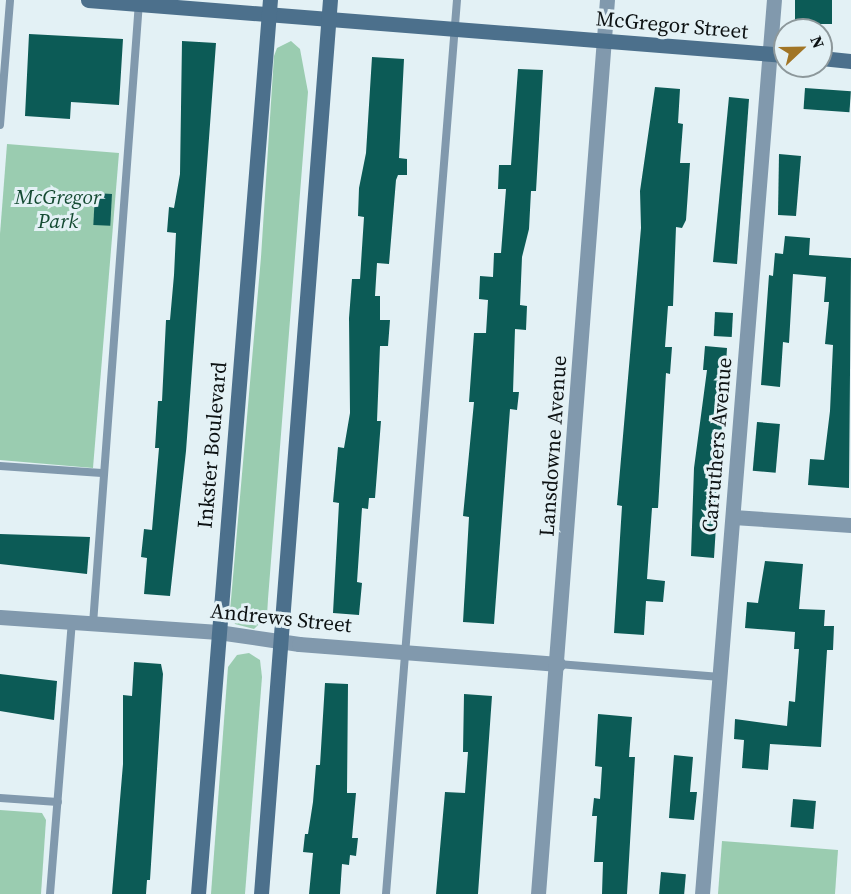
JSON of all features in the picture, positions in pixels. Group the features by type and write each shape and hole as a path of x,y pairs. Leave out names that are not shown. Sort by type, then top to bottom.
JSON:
{"main road":[{"name":"McGregor Street","path":"88,0 270,6 329,17 773,55"},
{"path":"261,894 283,642 330,0"},
{"name":"Inkster Boulevard","path":"198,894 270,6"},
{"path":"833,59 851,61"}],"street":[{"name":"Lansdowne Avenue","path":"538,894 558,664 607,0"},
{"name":"Carruthers Avenue","path":"774,0 775,18"},
{"name":"Carruthers Avenue","path":"702,894 733,517 776,78"},
{"path":"733,517 851,525"},
{"name":"Andrews Street","path":"0,617 218,632 283,642 558,664"}],"lane":[{"path":"0,125 10,0"},
{"path":"386,894 457,0"},
{"path":"93,624 102,473 139,2"},
{"path":"0,466 102,473"},
{"path":"50,894 72,623"},
{"path":"558,664 720,677"},
{"path":"0,798 58,802"}],"green space":[{"path":"291,41 300,49 308,92 267,616 254,629 235,624 230,611 261,257 274,56 277,48"},
{"name":"McGregor Park","path":"7,144 119,153 93,468 0,460 0,234"},
{"path":"249,653 260,660 262,677 245,894 211,894 228,667 237,655"},
{"path":"0,810 42,813 46,820 41,894 0,894"},
{"path":"722,841 838,850 835,894 718,894"}],"building":[{"path":"795,0 832,0 832,18 795,18"},
{"path":"29,34 123,39 119,105 71,102 70,119 25,116"},
{"path":"182,41 216,43 186,451 170,596 144,594 147,558 141,557 144,529 152,530 159,448 155,448 158,401 162,401 166,320 170,320 174,275 176,233 167,232 169,207 174,208 180,174"},
{"path":"372,57 404,59 399,158 407,159 407,175 398,175 396,180 389,264 377,263 375,296 380,296 380,320 390,320 388,346 380,346 377,421 381,421 375,498 369,498 368,509 362,508 357,582 362,583 359,615 333,613 339,503 333,502 338,447 344,448 350,413 349,318 352,279 360,279 364,217 358,216 359,188 366,153"},
{"path":"518,69 543,70 536,191 531,191 529,229 522,257 520,305 527,306 526,330 515,329 513,392 519,392 517,410 510,409 494,624 463,622 469,517 463,516 474,402 469,402 474,333 486,333 488,300 479,299 480,276 493,277 494,253 501,253 506,189 498,189 499,165 511,165"},
{"path":"655,87 680,89 678,123 683,124 680,163 690,163 686,220 682,228 676,227 673,306 668,306 665,347 672,347 670,374 666,373 658,508 652,508 647,579 665,581 663,602 646,601 644,635 614,633 622,506 617,505 641,228 640,191"},
{"path":"805,88 851,91 849,112 804,109"},
{"path":"729,97 749,99 737,264 713,262"},
{"path":"779,154 801,156 796,216 778,215"},
{"path":"95,193 112,194 110,226 93,225"},
{"path":"785,236 810,238 809,255 851,258 849,488 808,485 810,459 824,460 830,411 833,345 825,344 829,302 824,302 826,277 793,274 789,343 783,342 780,387 761,385 769,275 773,276 775,253 783,254"},
{"path":"715,312 733,313 732,337 714,336"},
{"path":"705,346 727,348 714,558 691,556 694,468 707,370 703,370"},
{"path":"757,422 780,424 776,473 753,471"},
{"path":"0,534 90,537 87,574 0,564"},
{"path":"765,561 803,564 799,609 825,610 824,626 834,626 833,650 827,650 821,747 770,744 768,770 742,768 744,740 734,739 735,719 787,726 789,701 795,702 799,649 794,649 795,632 745,628 747,602 758,603"},
{"path":"134,662 161,664 163,674 150,880 147,880 146,894 112,894 123,764 123,695 132,696"},
{"path":"0,674 57,681 54,720 0,711"},
{"path":"325,683 348,684 347,793 356,793 352,838 358,838 356,856 350,855 349,865 342,864 340,894 309,894 313,853 303,852 313,802 316,765 320,765"},
{"path":"464,694 492,696 478,894 436,894 445,792 465,793 468,752 463,752"},
{"path":"598,714 632,717 629,757 635,757 627,894 602,894 603,862 594,862 597,816 592,816 594,798 600,799 602,767 595,766"},
{"path":"674,755 693,757 690,792 697,792 694,820 669,818"},
{"path":"793,799 816,801 813,829 791,827"},
{"path":"661,872 686,874 684,894 659,894"}]}
